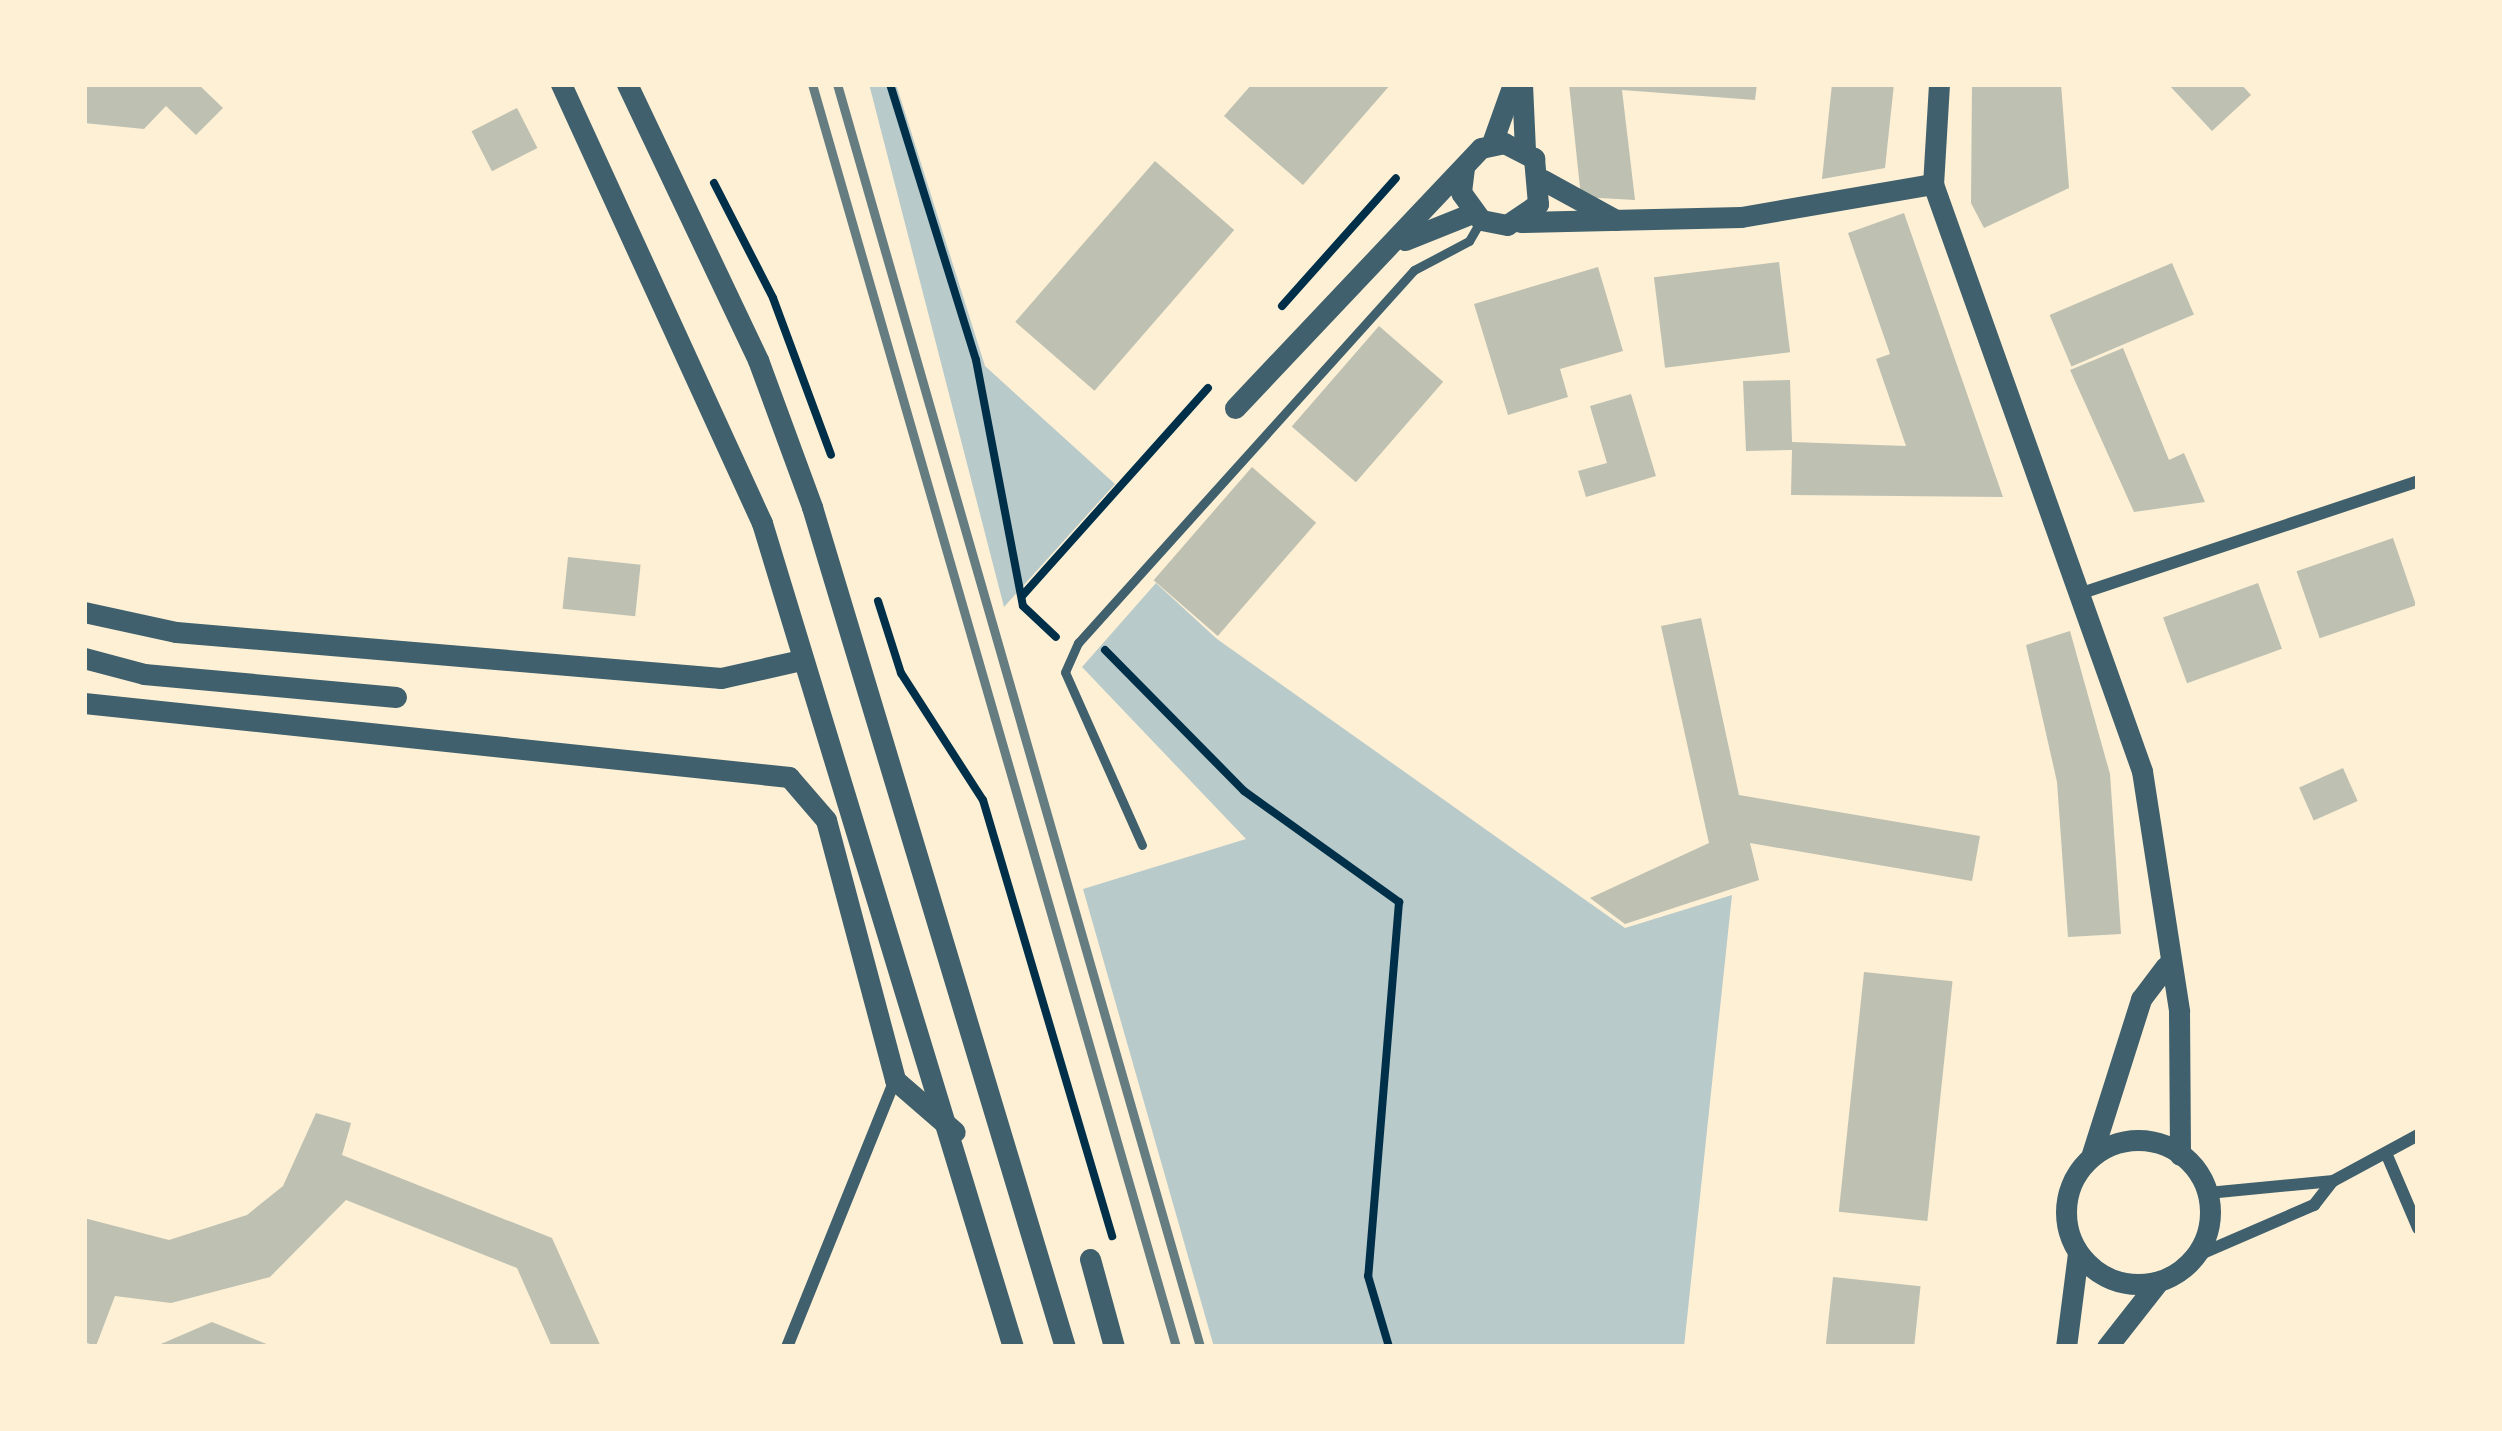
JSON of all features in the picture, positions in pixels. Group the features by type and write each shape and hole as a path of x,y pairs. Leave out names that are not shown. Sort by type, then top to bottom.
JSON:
{"street":[{"path":"561,84 708,389 955,1132 1013,1347"},
{"path":"627,84 758,361 812,506 1065,1347"},
{"path":"1235,408 1399,242 1464,166 1492,143 1517,84"},
{"path":"1517,84 1525,150 1543,180 1622,223"},
{"path":"1939,84 1933,184 2085,592 2142,771 2166,966 2179,1011 2180,1155 2208,1193 2196,1256"},
{"path":"1492,143 1525,150"},
{"path":"1464,166 1477,217"},
{"path":"1520,222 1543,180"},
{"path":"1399,242 1477,217 1622,223 1839,207 1933,184"},
{"path":"2085,592 2418,481"},
{"path":"84,612 176,632 721,678 801,660"},
{"path":"84,658 144,674 396,697"},
{"path":"84,703 789,778 826,820 895,1080 955,1132"},
{"path":"2066,1347 2078,1253 2068,1192 2091,1156 2141,999 2166,966"},
{"path":"787,1347 895,1080"},
{"path":"2208,1193 2333,1181 2418,1135"},
{"path":"2091,1156 2128,1141 2180,1155"},
{"path":"2386,1153 2418,1228"},
{"path":"2107,1347 2158,1282 2196,1256 2314,1205 2333,1181"},
{"path":"2078,1253 2113,1281 2158,1282"},
{"path":"1090,1259 1114,1347"}],"lane":[{"path":"1142,845 1065,673 1078,643 1414,270 1469,241 1477,217"}],"path":[{"path":"890,84 976,360 1023,606 1053,637 1106,650 1317,852 1399,902 1368,1276 1389,1347"},
{"path":"710,177 773,298 839,479"},
{"path":"874,587 901,674 983,800 1118,1258"}],"shaded area":[{"path":"869,84 896,84 985,366 1115,484 1004,607"},
{"path":"1156,583 1217,639 1625,928 1732,895 1684,1347 1214,1347 1083,889 1246,839 1082,667"}],"building":[{"path":"84,84 198,84 223,108 196,135 166,106 144,129 84,123"},
{"path":"1252,84 1391,84 1303,185 1224,116"},
{"path":"1569,84 1757,84 1755,100 1622,90 1635,200 1581,197"},
{"path":"1832,84 1894,84 1885,168 1822,179"},
{"path":"1972,84 2061,84 2069,188 1984,228 1971,203"},
{"path":"2168,84 2241,84 2251,95 2212,131"},
{"path":"517,108 537,148 492,171 472,131"},
{"path":"1155,161 1234,230 1095,391 1015,322"},
{"path":"1904,213 2003,497 1791,495 1792,450 1746,451 1743,381 1790,380 1792,442 1906,446 1876,359 1890,354 1848,233"},
{"path":"1779,262 1790,352 1665,368 1654,277"},
{"path":"2172,263 2194,315 2071,367 2050,315"},
{"path":"1598,267 1623,351 1560,369 1568,397 1508,415 1474,304"},
{"path":"1379,326 1443,382 1356,482 1292,426"},
{"path":"2123,348 2169,460 2184,453 2205,502 2134,512 2070,370"},
{"path":"1631,394 1656,476 1586,497 1578,471 1607,463 1590,406"},
{"path":"1252,467 1316,523 1218,636 1154,580"},
{"path":"2393,538 2416,605 2320,638 2297,571"},
{"path":"568,557 641,565 635,616 563,609"},
{"path":"2258,583 2282,649 2187,683 2163,618"},
{"path":"1701,618 1739,795 1980,836 1972,881 1750,843 1759,880 1625,924 1590,898 1709,843 1661,626"},
{"path":"2070,631 2110,774 2121,934 2068,937 2057,782 2026,645"},
{"path":"2343,768 2358,801 2314,820 2299,788"},
{"path":"1864,972 1953,981 1927,1221 1839,1212"},
{"path":"316,1113 351,1123 342,1155 552,1238 601,1347 552,1347 517,1268 346,1200 270,1277 171,1303 115,1296 96,1346 84,1342 84,1218 169,1240 247,1215 283,1186"},
{"path":"1833,1277 1921,1286 1914,1347 1826,1347"},
{"path":"212,1322 274,1347 154,1347"}],"railway":[{"path":"812,84 1176,1347"},
{"path":"837,84 1200,1347"}]}
